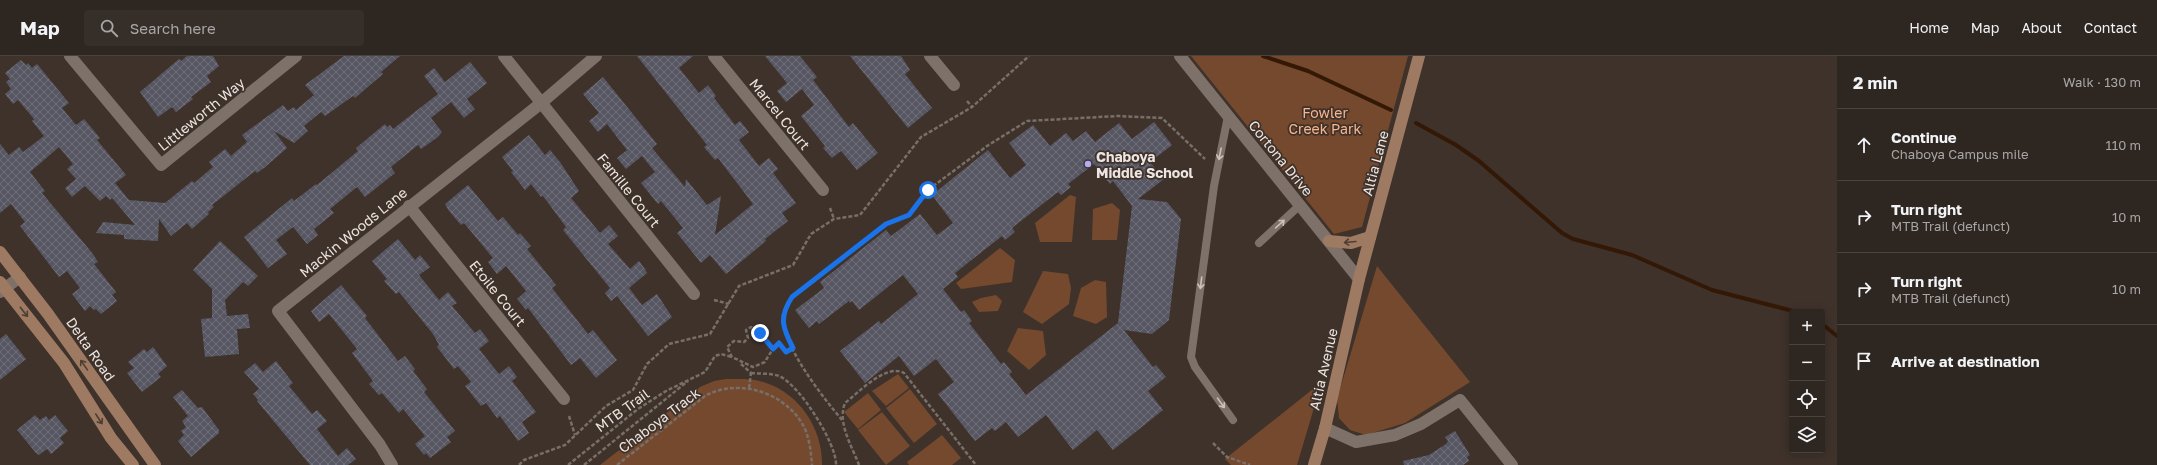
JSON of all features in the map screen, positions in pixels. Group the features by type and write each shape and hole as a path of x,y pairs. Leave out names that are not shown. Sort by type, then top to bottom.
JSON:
{"street":[{"name":"Littleworth Way","path":"70,56 161,166 296,56"},
{"name":"Famille Court","path":"504,56 540,104 694,294"},
{"name":"Mackin Woods Lane","path":"392,465 380,445 278,311 540,104 596,56"},
{"name":"Marcel Court","path":"714,56 823,190"},
{"path":"930,56 954,86"},
{"name":"Cortona Drive","path":"1180,56 1359,278"},
{"name":"Altia Lane","path":"1359,278 1419,56"},
{"name":"Etoile Court","path":"409,206 564,399"},
{"path":"1329,241 1351,243 1370,237"},
{"name":"Delta Road","path":"0,252 48,314 155,465"},
{"path":"20,277 2,287 64,363 111,438 133,465"},
{"name":"Altia Avenue","path":"1314,465 1359,278"},
{"path":"1324,428 1356,442 1395,435 1421,424 1460,400 1512,465"}],"lane":[{"path":"1228,116 1214,186 1191,357 1195,367 1233,420"},
{"path":"1259,242 1300,205"}],"path":[{"path":"519,465 524,460 565,445 606,406 633,390 647,364 669,344 710,334 739,286 793,264 811,234 834,219 860,215 921,137 972,107 1029,56"},
{"path":"967,101 972,107"},
{"path":"859,465 842,420 813,385 793,348 783,321 785,308 792,297 886,224 909,215 928,190 987,146 1027,121 1118,116 1162,118 1205,159"},
{"path":"830,208 834,219"},
{"path":"714,300 729,304"},
{"path":"773,349 754,328 747,328 745,332 748,338 746,341 743,343 734,341 727,347 732,357 748,366 758,366 765,362 773,349 779,343 786,352 793,348"},
{"name":"MTB Trail","path":"568,465 638,409 691,378 705,372 713,358 718,354 732,357"},
{"path":"738,361 751,374 778,376 792,385 820,422 836,465"},
{"path":"842,420 842,410 845,403 882,374 888,371 900,371 976,465"},
{"path":"750,388 751,374"},
{"name":"MTB Trail","path":"584,465 691,378"},
{"name":"Chaboya Track","path":"617,465 705,396 716,390 750,388 772,396 792,410 804,428 811,450 812,465"},
{"path":"569,416 575,435"},
{"path":"1213,443 1227,457 1250,465"}],"green space":[{"name":"Fowler Creek Park","path":"1191,56 1408,56 1362,227 1334,234"},
{"path":"1070,195 1076,197 1072,242 1040,242 1035,223"},
{"path":"1112,203 1120,210 1117,240 1092,240 1093,209"},
{"path":"1000,248 1015,260 1012,282 961,289 956,283"},
{"path":"1377,266 1470,382 1405,423 1366,435 1350,430 1339,418 1337,399"},
{"path":"1043,271 1068,274 1071,288 1069,304 1042,324 1023,312"},
{"path":"1095,280 1106,282 1107,317 1096,324 1073,316 1081,288"},
{"path":"996,295 1002,301 998,311 979,312 972,302 981,298"},
{"path":"1018,328 1043,331 1046,355 1029,370 1007,351"},
{"path":"898,374 909,388 886,406 872,391"},
{"path":"726,379 761,381 778,388 789,396 799,405 814,427 821,452 822,465 600,465 700,387 714,381"},
{"path":"910,389 937,424 914,443 886,408"},
{"path":"1313,389 1319,391 1297,465 1231,465 1225,459"},
{"path":"868,393 881,410 858,429 844,412"},
{"path":"882,412 910,446 886,465 858,430"},
{"path":"942,435 961,458 952,465 909,465 907,462"}],"building":[{"path":"187,56 213,56 219,66 207,76 211,82 191,97 193,99 176,112 172,107 158,117 140,92 179,59 181,61"},
{"path":"344,56 400,56 381,72 383,74 355,98 353,96 325,116 321,112 304,126 308,131 294,143 274,131 287,148 264,168 257,173 255,171 212,205 214,207 208,212 209,214 192,229 187,223 171,236 159,219 158,241 124,239 124,235 96,233 103,222 135,225 112,198 110,200 106,196 100,201 85,186 72,197 65,188 76,179 67,169 73,164 59,147 30,172 45,191 42,193 93,254 98,262 94,264 116,292 112,295 117,301 101,314 90,306 85,311 72,294 80,288 67,271 59,277 20,226 25,222 11,204 0,213 0,144 9,155 19,147 23,152 44,136 32,121 34,119 18,100 13,104 5,94 11,89 6,82 10,79 5,73 21,60 26,65 28,63 32,68 37,64 69,103 62,108 76,125 84,119 100,138 97,140 126,175 115,183 129,200 165,203 192,181 194,183 213,167 209,162 225,149 231,156 247,142 242,135 283,105 288,111 294,107 296,110 314,95 305,85"},
{"path":"637,56 693,56 679,68 699,93 708,85 716,96 714,98 735,125 740,121 749,132 739,140 759,166 769,158 778,169 773,173 796,203 782,213 788,221 765,239 766,241 726,274 710,255 701,263 677,233 683,228 661,201 658,204 641,183 655,172 642,156 626,169 617,158 627,150 607,124 598,132 589,121 599,113 583,94 603,77 657,144 652,148 685,187 686,179 707,205 721,196 715,235 753,204 718,158 715,160 704,147 707,145"},
{"path":"765,56 800,56 817,77 813,80 849,127 853,123 878,153 857,170 841,151 832,158 823,148 825,146 801,116 814,105 802,89 786,102 777,91 787,83"},
{"path":"850,56 901,56 910,70 905,74 932,108 908,128"},
{"path":"470,62 487,83 467,99 475,109 464,118 451,102 431,118 442,132 438,137 421,149 418,145 391,167 395,173 365,197 357,187 330,209 334,213 314,229 318,235 307,244 293,227 276,240 287,254 268,268 244,237 292,198 294,201 316,184 317,185 358,151 356,148 385,124 387,127 390,125 393,129 438,94 424,76 434,68 445,82"},
{"path":"1154,122 1172,145 1150,162 1164,179 1138,199 1167,202 1181,219 1169,320 1152,334 1124,330 1153,367 1156,365 1166,377 1148,391 1163,410 1113,450 1097,430 1073,450 1046,415 1018,437 1006,422 995,431 992,428 975,441 938,394 954,382 936,359 914,376 899,356 865,383 840,351 879,321 881,324 918,294 903,275 859,310 852,301 850,303 849,301 819,324 817,321 809,328 795,310 824,288 820,282 886,230 891,236 920,214 937,235 953,223 932,195 988,150 1010,178 1026,165 1009,143 1033,125 1050,146 1066,133 1073,141 1086,131 1095,142 1119,123 1132,139","holes":["1094,164 1110,184 1113,181 1132,206 1118,323 1026,395 1009,374 1012,372 1004,362 1001,364 969,323 972,321 964,310 961,312 943,289 958,277 955,273 1002,236 1005,240 1015,232 1012,228 1058,192 1061,195 1071,187 1068,184"]},
{"path":"529,135 545,155 550,150 560,162 579,191 571,198 600,233 609,225 618,236 608,244 630,269 639,261 645,269 647,273 629,288 642,305 657,294 672,317 648,336 617,296 611,301 605,293 610,288 563,230 566,227 543,196 541,197 531,184 525,190 502,157"},
{"path":"468,185 498,221 503,217 518,235 520,233 531,246 527,249 556,285 552,288 588,334 593,330 617,360 596,378 580,358 571,365 528,308 526,310 517,299 526,291 506,266 497,274 488,262 493,258 464,223 461,225 449,211 445,204"},
{"path":"398,239 415,260 420,255 430,267 419,275 439,300 448,292 457,303 452,306 475,333 480,329 489,341 479,349 499,374 509,366 517,377 512,381 536,412 522,422 529,433 518,441 500,416 497,418 486,403 481,406 465,386 471,382 458,366 454,369 437,347 439,345 433,334 399,292 396,294 384,281 387,279 372,261"},
{"path":"220,241 258,276 248,286 243,282 225,300 227,316 248,314 250,328 237,329 239,354 205,357 201,319 212,318 212,289 193,270"},
{"path":"341,285 367,316 365,318 398,361 405,356 415,369 413,371 427,389 424,392 455,431 447,437 451,442 430,458 426,453 424,455 415,444 425,436 403,409 399,413 382,393 379,395 369,384 373,381 352,353 357,349 329,314 319,322 311,311"},
{"path":"6,334 26,359 0,380 0,339"},
{"path":"153,347 167,366 158,374 161,377 142,392 127,373 134,368 128,362 144,349 147,352"},
{"path":"276,361 293,383 289,386 312,414 317,410 327,421 317,429 338,456 347,448 356,459 348,465 310,465 257,401 258,400 253,394 259,389 244,372 255,363 263,372"},
{"path":"182,390 198,408 202,407 219,430 219,433 191,457 178,441 184,435 181,431 186,427 182,421 188,416 173,397"},
{"path":"35,415 40,420 46,416 49,420 55,415 68,431 60,438 64,443 51,454 47,449 39,455 36,453 17,430"},
{"path":"1455,431 1470,455 1467,457 1469,461 1463,465 1404,465 1403,461 1429,455 1446,444 1448,441 1445,437"}],"waterway":[{"path":"1263,56 1308,71 1391,110"},
{"path":"1416,123 1456,145 1479,161 1562,233 1573,239 1632,255 1712,290 1789,310"},
{"path":"1825,326 1837,336"}],"place":[{"name":"Chaboya Middle School","path":"1088,164"}],"route":[{"path":"760,333 773,349 779,343 786,352 793,348 783,321 785,308 792,297 886,224 909,215 928,190"}]}
